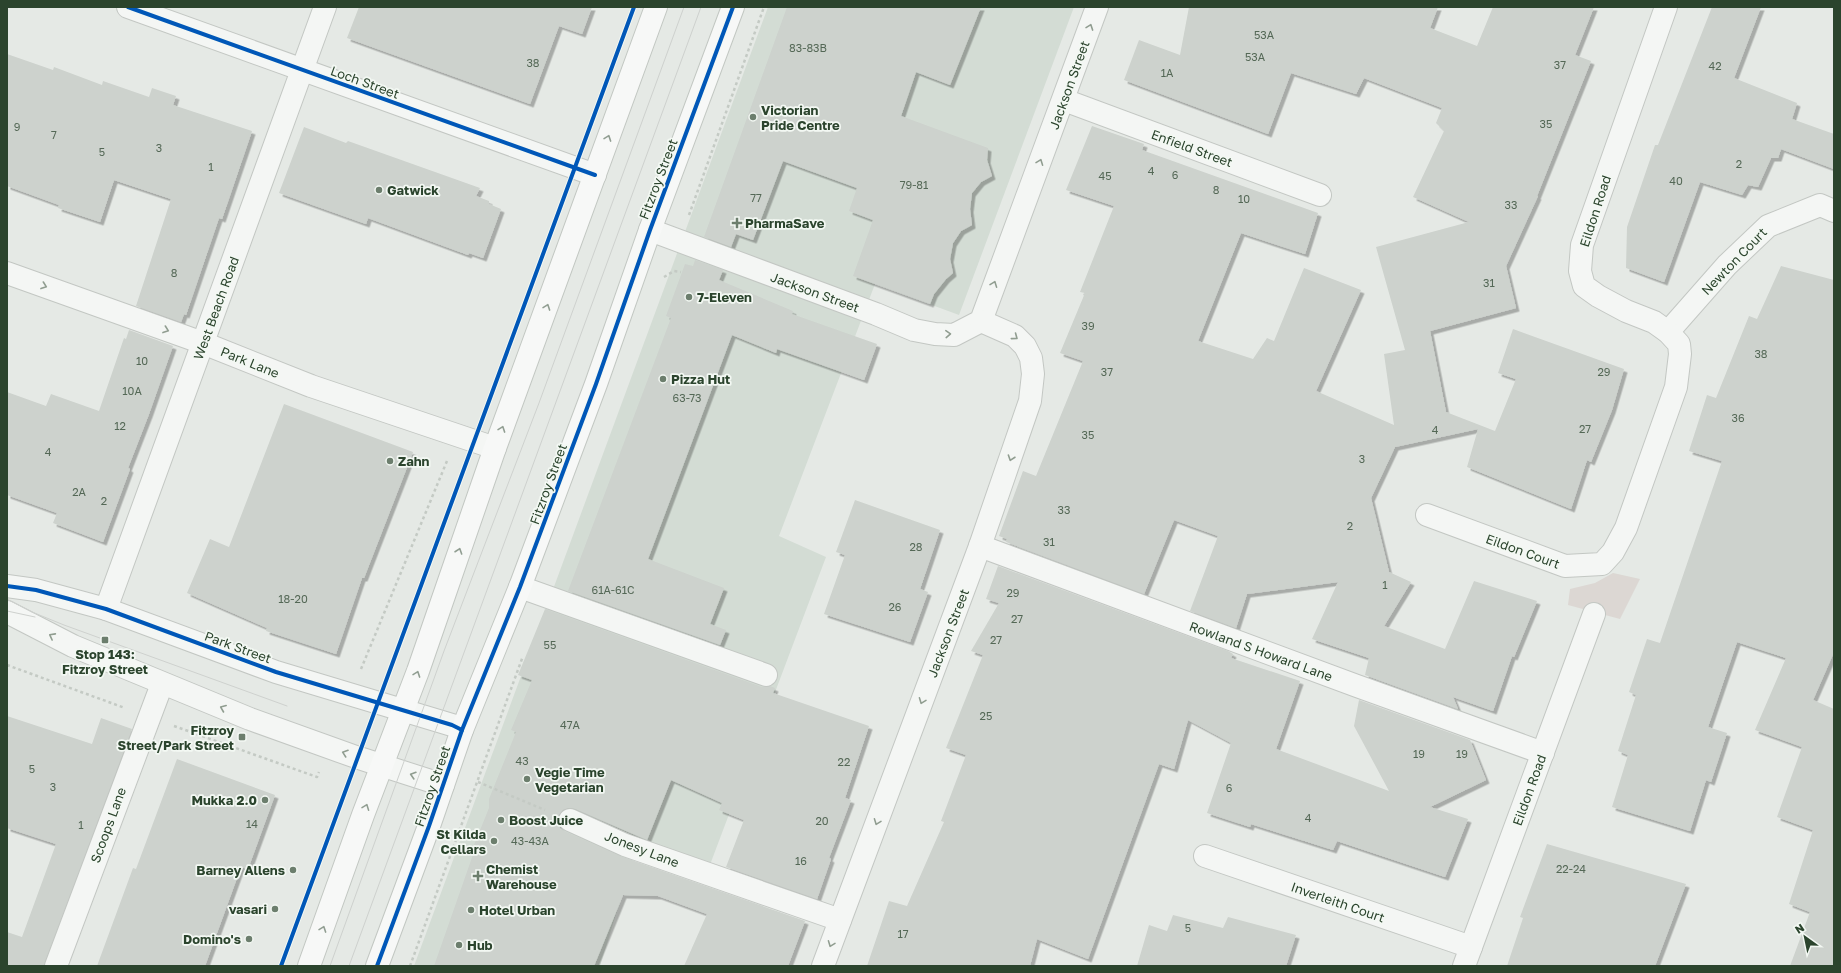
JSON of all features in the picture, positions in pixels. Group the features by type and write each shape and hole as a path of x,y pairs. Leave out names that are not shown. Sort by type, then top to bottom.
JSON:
{"main road":[{"path":"310,966 382,765 403,711 495,448 656,7"},
{"name":"Fitzroy Street","path":"377,966 462,730 520,587 596,384 650,230 733,7"}],"street":[{"name":"Loch Street","path":"128,7 595,175"},
{"name":"West Beach Road","path":"106,608 325,7"},
{"name":"Jackson Street","path":"650,230 869,311 914,330 935,334 954,335 980,320 1064,100 1097,7"},
{"name":"Eildon Road","path":"1626,528 1676,387 1680,354 1679,344 1668,332 1654,322 1626,311 1598,296 1584,286 1580,271 1582,245 1666,7"},
{"name":"Enfield Street","path":"1064,100 1320,195"},
{"name":"Newton Court","path":"1668,332 1727,265 1768,226 1820,204 1834,211"},
{"name":"Park Lane","path":"7,273 203,343 311,386 495,448"},
{"name":"Jackson Street","path":"823,966 980,546 1030,401 1033,374 1031,358 1025,346 1015,336 980,320"},
{"name":"Eildon Court","path":"1427,515 1565,566 1602,564 1613,552 1626,528"},
{"name":"Rowland S Howard Lane","path":"980,546 1357,686 1543,753"},
{"name":"Park Street","path":"7,586 36,590 106,608 276,672 452,725 462,730"},
{"path":"520,587 766,675"},
{"path":"7,612 72,646 250,719 382,765 445,778"},
{"name":"Eildon Road","path":"1467,957 1594,614"},
{"name":"Scoops Lane","path":"56,966 162,684"},
{"name":"Jonesy Lane","path":"570,820 625,845 840,920"},
{"name":"Inverleith Court","path":"1204,856 1467,957"}],"path":[{"path":"445,778 570,820"}],"shaded area":[{"path":"768,7 1074,7 959,315 875,284 779,536 826,557 705,878 635,853 600,966 414,966"},
{"path":"1613,573 1640,579 1620,619 1568,605 1570,589 1595,583"}],"building":[{"path":"359,7 592,7 582,34 559,26 530,104 347,38"},
{"path":"787,7 981,7 950,85 916,72 901,116 988,148 987,160 992,176 981,182 972,193 970,209 972,225 961,231 953,243 950,259 953,273 934,294 930,304 853,276 873,220 849,211 857,188 783,161 753,240 736,234 731,247 704,237"},
{"path":"1189,7 1438,7 1430,28 1477,46 1493,7 1594,7 1575,55 1591,61 1538,196 1506,266 1516,308 1430,331 1446,412 1495,431 1516,379 1498,373 1513,329 1624,369 1612,410 1591,462 1587,460 1571,509 1467,467 1478,429 1395,447 1371,498 1389,572 1411,582 1384,626 1445,649 1474,581 1537,601 1514,657 1512,656 1493,711 1453,697 1458,709 1365,675 1369,658 1312,639 1338,582 1247,594 1236,628 1190,611 1218,536 1174,520 1144,594 1006,542 1007,539 999,536 1023,471 1036,476 1083,361 1060,353 1085,293 1080,292 1114,206 1066,190 1092,126 1144,144 1142,150 1318,213 1305,254 1241,233 1198,341 1253,359 1267,338 1274,341 1304,268 1361,290 1316,391 1394,425 1384,354 1405,350 1376,247 1469,222 1413,197 1444,131 1436,123 1442,108 1364,78 1356,94 1291,73 1268,134 1124,80 1139,40 1180,55"},
{"path":"1712,7 1761,7 1734,78 1797,103 1792,119 1834,134 1834,169 1781,149 1778,158 1771,158 1758,187 1748,185 1742,195 1700,182 1664,282 1626,268 1627,227 1655,145 1658,145"},
{"path":"7,54 53,70 54,67 102,85 103,81 149,97 152,88 176,96 173,105 252,131 222,219 219,218 186,315 184,314 181,322 136,306 171,199 114,180 100,222 58,208 59,205 7,186"},
{"name":"Gatwick","path":"304,127 346,143 348,141 480,188 476,196 489,201 489,204 501,209 483,258 469,253 468,255 368,218 366,224 279,193"},
{"path":"695,260 723,270 719,280 793,311 792,314 877,344 864,380 777,349 776,353 732,335 648,559 724,588 710,624 726,630 720,645 568,591 671,318 666,316 685,264 693,266"},
{"path":"1781,266 1834,280 1834,652 1813,700 1834,709 1834,966 1790,966 1810,912 1789,904 1813,830 1777,817 1802,747 1755,730 1786,658 1737,642 1708,727 1727,733 1711,782 1706,780 1690,831 1612,807 1628,755 1618,751 1636,695 1629,692 1647,639 1660,643 1722,461 1689,451 1707,395 1716,398 1749,316 1757,319"},
{"path":"129,330 173,346 128,468 130,469 103,542 53,523 57,513 7,495 7,392 46,406 51,394 99,411 124,338 126,339"},
{"path":"284,404 413,452 364,578 362,578 336,654 266,631 267,628 187,593 210,539 229,547"},
{"path":"855,500 940,530 920,589 928,592 910,642 824,614 845,555 836,552"},
{"path":"998,566 1228,651 1233,654 1231,658 1300,681 1276,749 1389,791 1354,726 1359,700 1470,740 1486,780 1430,807 1468,819 1445,877 1337,841 1333,850 1251,824 1250,827 1207,813 1231,743 1188,720 1174,769 1159,764 1088,959 1037,939 1030,966 867,966 889,901 907,906 944,822 941,821 966,755 946,748 983,655 971,651 999,603 986,599"},
{"path":"545,609 762,687 770,686 775,688 773,693 869,726 845,798 851,800 829,858 831,859 817,899 726,867 744,820 719,810 722,803 671,780 647,840 575,809 569,808 563,810 559,815 558,822 560,828 564,831 620,856 805,921 788,966 684,966 707,914 658,896 623,895 594,966 434,966 476,846 474,845 489,808 489,799 516,732 511,730 532,680 518,675"},
{"path":"7,716 92,744 101,718 132,729 44,966 7,966 7,932 22,937 56,844 7,828"},
{"path":"177,759 275,795 248,869 241,867 205,966 97,966 133,868 136,869"},
{"path":"1547,844 1686,884 1655,966 1507,966 1523,918 1520,917"},
{"path":"1173,915 1223,928 1228,917 1296,935 1286,966 1137,966 1149,925 1167,931"}],"tram line":[{"path":"330,966 444,651 539,403 684,7"},
{"path":"349,966 701,7"},
{"path":"7,599 32,612 64,625 287,706"},
{"path":"7,611 35,617"}],"cycle path":[{"path":"128,7 595,175"},
{"path":"281,966 634,7"},
{"path":"377,966 429,826 462,730 520,587 596,384 650,230 733,7"},
{"path":"7,586 36,590 106,609 276,672 452,725 462,730"}],"place":[{"name":"Victorian Pride Centre","path":"753,117"},
{"name":"Gatwick","path":"379,190"},
{"name":"PharmaSave","path":"737,223"},
{"name":"7-Eleven","path":"689,297"},
{"name":"Pizza Hut","path":"663,379"},
{"name":"Zahn","path":"390,461"},
{"name":"Stop 143: Fitzroy Street","path":"105,640"},
{"name":"Fitzroy Street/Park Street","path":"242,737"},
{"name":"Vegie Time Vegetarian","path":"527,779"},
{"name":"Mukka 2.0","path":"265,800"},
{"name":"Boost Juice","path":"501,820"},
{"name":"St Kilda Cellars","path":"494,841"},
{"name":"Barney Allens","path":"293,870"},
{"name":"Chemist Warehouse","path":"478,876"},
{"name":"vasari","path":"275,909"},
{"name":"Hotel Urban","path":"471,910"},
{"name":"Domino's","path":"249,939"},
{"name":"Hub","path":"459,945"}]}
